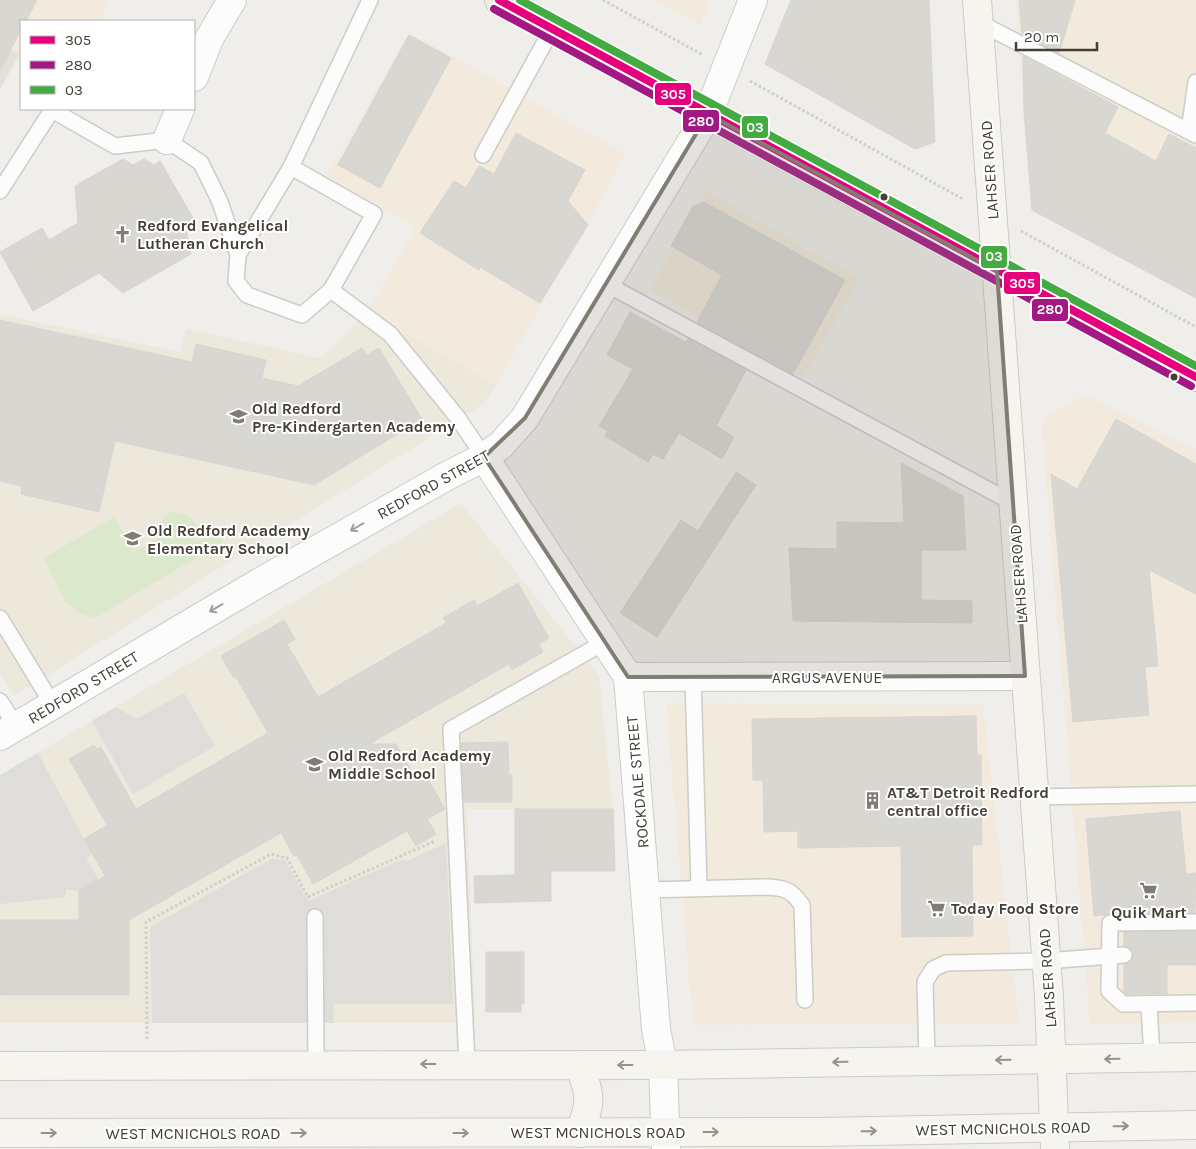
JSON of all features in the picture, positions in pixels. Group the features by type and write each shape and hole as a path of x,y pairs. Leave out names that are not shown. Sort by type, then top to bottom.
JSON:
{"main road":[{"path":"499,0 1196,377"},
{"name":"LAHSER ROAD","path":"978,11 1046,961 1055,1138"},
{"path":"0,1066 316,1064 662,1065 1196,1057"},
{"path":"579,1065 587,1084 589,1101 587,1114 579,1133"},
{"name":"WEST MCNICHOLS ROAD","path":"0,1133 425,1141 579,1133 665,1140 820,1132 1055,1138 1196,1125"}],"street":[{"path":"195,74 209,39 232,0"},
{"name":"REDFORD STREET","path":"8,731 266,579 445,477 484,457 501,445 525,418 708,114 753,0"},
{"path":"168,140 180,110"},
{"name":"ROCKDALE STREET","path":"484,457 628,677 656,1029 662,1065 665,1140"},
{"name":"ARGUS AVENUE","path":"628,677 1025,676"}],"lane":[{"path":"238,255 291,167 370,0"},
{"path":"978,11 1192,133 1196,82"},
{"path":"483,156 552,29"},
{"path":"0,191 52,110 115,146 168,140 201,163 220,202 238,255 236,280 247,296 302,315 331,290 374,214 291,167"},
{"path":"606,284 1013,503"},
{"path":"331,290 390,334 458,418 484,457"},
{"path":"0,618 53,704"},
{"path":"466,1064 451,729 605,642"},
{"path":"693,677 700,888"},
{"path":"0,701 8,731"},
{"path":"1034,797 1196,794"},
{"path":"645,890 767,887 781,888 793,893 802,905 805,1000"},
{"path":"315,917 316,1064"},
{"path":"1196,922 1110,923 1117,956 1109,991 1123,1004 1196,1003"},
{"path":"927,1061 925,982 933,969 946,963 1046,961 1117,956"},
{"path":"1149,1004 1152,1058"}],"path":[{"path":"603,0 1196,327"},
{"path":"147,1065 146,922 271,854 287,858 308,897 435,841"}],"highlighted area":[{"path":"708,114 997,271 1025,676 628,677 484,457 525,418"}],"shaded area":[{"path":"0,0 110,0 99,20 20,20 19,54 0,44"},
{"path":"654,0 710,0 700,25"},
{"path":"1016,0 1196,0 1196,298 1031,208"},
{"path":"409,32 626,154 496,385 367,312 416,227 327,176"},
{"path":"0,44 19,54 0,90"},
{"path":"706,191 860,279 803,377 650,290"},
{"name":"Old Redford Academy Elementary School","path":"367,312 496,385 485,403 14,696 0,674 0,314 180,352 186,329 321,358"},
{"path":"1084,394 1196,450 1196,1022 1090,1024 1041,420"},
{"name":"Old Redford Academy Middle School","path":"461,503 599,676 613,809 467,809 475,1023 0,1023 0,775"},
{"path":"184,693 215,746 133,794 92,721 116,707 136,719"},
{"path":"666,703 983,705 1019,1023 693,1025"},
{"path":"38,753 92,854 86,858 99,880 79,891 66,889 65,897 0,904 0,775"},
{"path":"446,843 453,1004 333,1004 334,1023 152,1023 150,927 273,858 285,860 308,901 400,860 407,861"}],"green space":[{"path":"172,511 188,515 197,526 195,542 215,531 223,542 95,618 80,614 65,601 44,558 114,517 135,551 160,536 161,520"}],"building":[{"path":"0,0 37,0 27,20 20,20 20,32 0,70"},
{"path":"791,0 929,0 935,142 915,149 765,64"},
{"path":"1019,0 1075,0 1059,54 1022,34"},
{"path":"409,35 451,58 380,188 338,165"},
{"path":"1023,56 1118,107 1105,133 1156,161 1169,134 1196,148 1196,298 1032,210 1024,111"},
{"path":"516,133 585,170 568,201 588,225 540,303 480,267 479,270 420,233 454,181 466,188 479,166 494,174"},
{"name":"Redford Evangelical Lutheran Church","path":"123,159 133,165 144,159 154,165 160,161 193,218 185,223 191,254 123,293 99,273 33,311 0,252 42,228 49,240 78,223 75,186"},
{"path":"704,202 845,280 793,374 697,322 722,275 671,246 693,206"},
{"path":"630,312 686,342 688,339 746,370 716,426 734,437 722,459 679,433 663,459 653,454 648,462 605,436 608,431 599,426 633,369 607,355"},
{"path":"0,320 192,362 196,344 266,360 262,378 298,386 362,348 367,355 379,348 422,419 314,485 115,441 99,512 21,494 22,486 0,481"},
{"path":"1116,419 1196,464 1196,594 1149,570 1158,666 1145,667 1149,715 1073,722 1051,474 1077,489"},
{"path":"901,463 963,496 966,550 921,550 921,600 972,601 972,623 793,621 789,548 837,549 837,522 904,523"},
{"path":"736,472 756,485 657,637 620,613 681,520 698,531"},
{"path":"518,583 549,638 539,644 543,652 512,670 509,664 369,744 396,744 412,772 424,772 445,809 427,819 436,834 416,846 407,831 313,884 297,855 294,856 281,833 129,920 129,995 0,995 0,920 79,920 79,891 105,876 84,839 107,825 69,759 94,745 97,749 101,747 136,809 268,733 236,677 234,678 221,656 284,620 295,639 287,644 318,697 446,623 443,618 474,600 477,606"},
{"name":"AT&T Detroit Redford central office","path":"976,716 977,755 981,755 982,845 972,845 973,936 902,937 901,846 798,848 798,831 764,832 763,780 753,780 752,719"},
{"path":"508,742 509,775 512,775 512,802 464,802 461,743"},
{"path":"515,809 613,809 615,871 551,871 551,901 475,903 474,876 515,875"},
{"path":"1180,811 1186,874 1196,873 1195,913 1124,913 1094,916 1086,819"},
{"path":"1196,931 1196,965 1167,965 1167,994 1126,994 1124,992 1124,964 1130,962 1133,955 1131,949 1124,946 1124,932"},
{"path":"486,952 524,952 524,1004 521,1004 521,1012 486,1012"}],"transit line":[{"name":"305","path":"499,0 1196,377"},
{"name":"03","path":"520,0 1196,366"},
{"name":"280","path":"494,9 1191,386"}],"place":[{"name":"Redford Evangelical Lutheran Church","path":"123,234"},
{"name":"Old Redford Pre-Kindergarten Academy","path":"238,417"},
{"name":"Old Redford Academy Elementary School","path":"133,539"},
{"name":"Old Redford Academy Middle School","path":"314,764"},
{"name":"AT&T Detroit Redford central office","path":"873,801"},
{"name":"Quik Mart","path":"1149,891"},
{"name":"Today Food Store","path":"937,908"}]}
